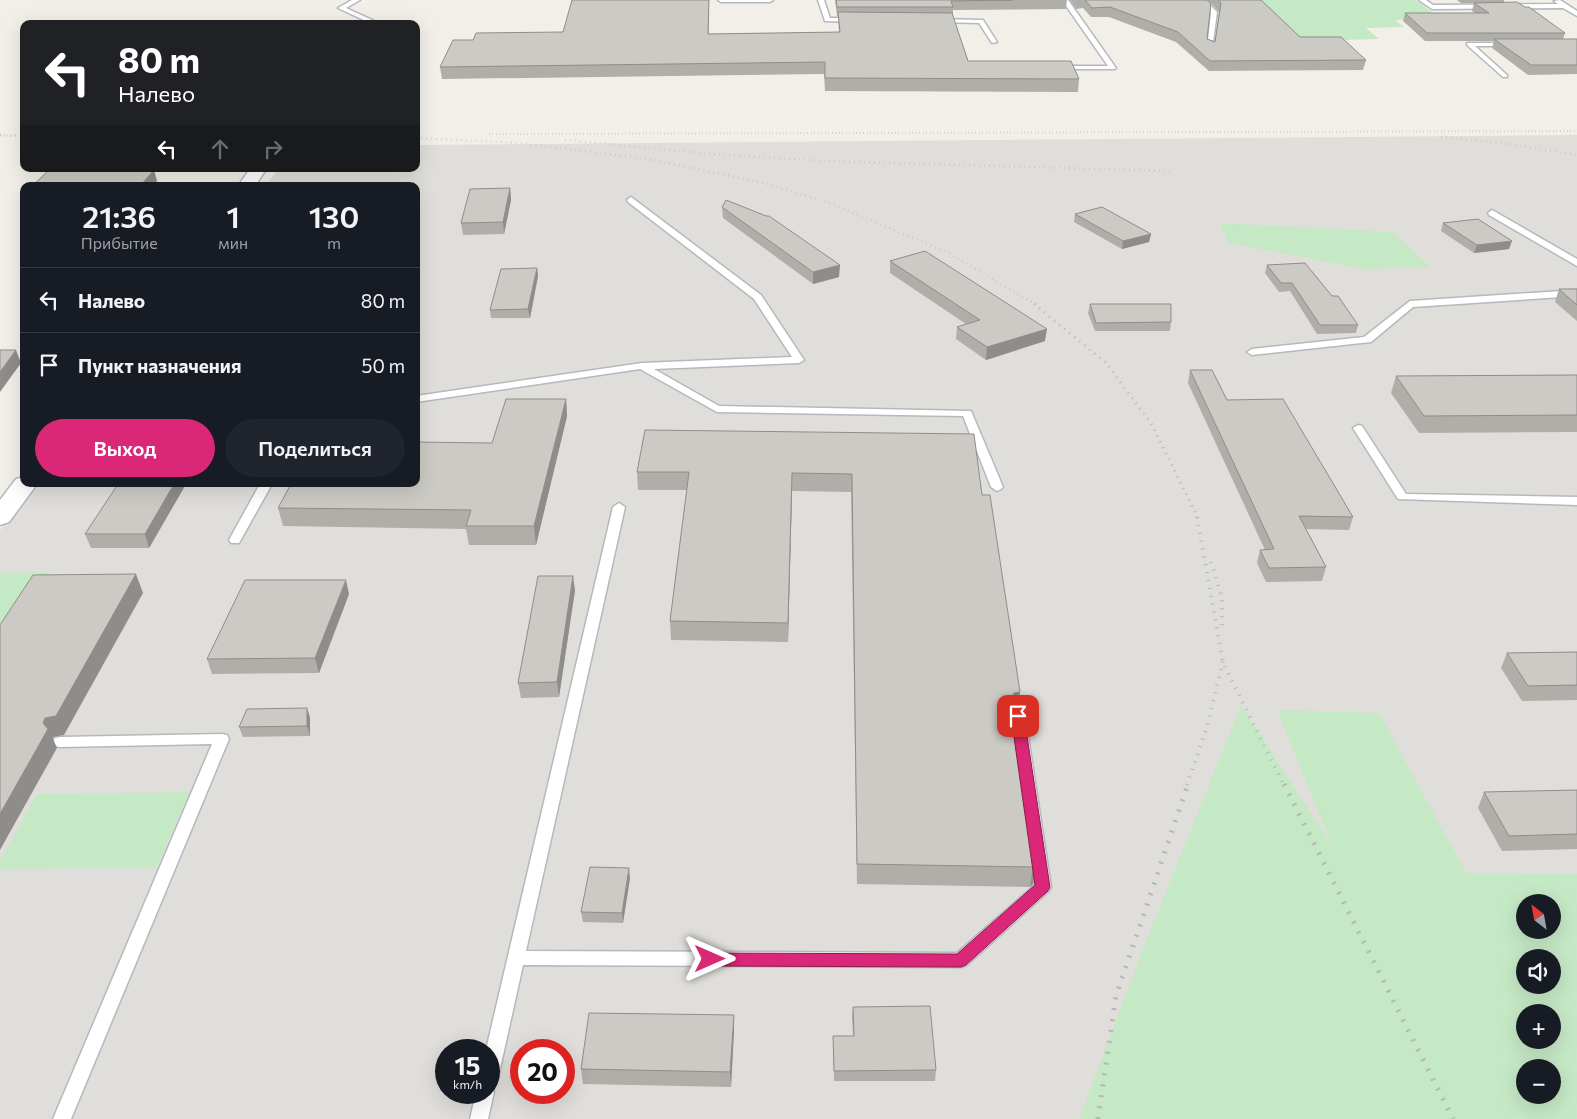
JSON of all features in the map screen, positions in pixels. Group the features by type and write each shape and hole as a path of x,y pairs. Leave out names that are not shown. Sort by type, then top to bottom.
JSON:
{"street":[{"path":"0,517 23,487"}],"lane":[{"path":"357,0 341,8 369,20"},
{"path":"720,0 770,0"},
{"path":"821,0 827,20 822,29"},
{"path":"1046,68 1113,68 1064,0"},
{"path":"1201,0 1214,12 1210,49"},
{"path":"1422,0 1432,7 1564,6"},
{"path":"1555,0 1577,14"},
{"path":"827,20 865,20"},
{"path":"933,21 981,21 994,42"},
{"path":"1505,76 1470,44 1518,44"},
{"path":"420,398 642,366 799,360 758,297 632,200"},
{"path":"1492,214 1577,263"},
{"path":"1252,352 1367,340 1410,304 1577,293"},
{"path":"642,366 717,409 967,413 997,487"},
{"path":"1358,428 1402,497 1577,501"},
{"path":"234,540 264,487"},
{"path":"498,1039 620,507"},
{"path":"516,958 961,960 1043,887 1018,716"},
{"path":"60,742 222,739 62,1119"},
{"path":"479,1119 483,1104"}],"shaded area":[{"path":"1577,135 1577,1119 0,1119 0,530 34,487 420,487 420,182 268,182 277,172 420,172 420,145"}],"green space":[{"path":"1221,0 1416,0 1441,19 1395,20 1404,27 1366,28 1379,39 1259,42"},
{"path":"1220,223 1393,232 1431,267 1364,269 1229,243"},
{"path":"49,572 0,649 0,573"},
{"path":"1241,705 1333,847 1277,710 1379,713 1466,873 1577,874 1577,1119 1079,1119 1144,946"},
{"path":"189,792 157,867 0,869 0,861 37,794"}],"building":[{"path":"572,0 709,0 708,34 840,32 838,12 952,13 968,61 1071,61 1079,79 825,78 825,62 440,67 453,40 473,40 476,33 563,32"},
{"path":"836,0 1013,0 951,1 953,7 837,7"},
{"path":"1085,0 1207,0 1211,3 1207,39 1215,42 1221,3 1218,0 1261,0 1300,37 1341,37 1366,60 1210,61 1178,32 1110,7 1092,8"},
{"path":"1517,2 1525,7 1529,7 1565,33 1427,33 1405,13 1489,13 1474,3"},
{"path":"1494,39 1577,39 1577,65 1531,65"},
{"path":"47,172 152,172 144,182 36,182"},
{"path":"510,188 503,222 461,223 470,189"},
{"path":"726,200 769,216 840,265 813,272 722,207"},
{"path":"1102,207 1151,234 1123,241 1075,214"},
{"path":"1478,219 1512,241 1477,245 1443,223"},
{"path":"925,251 1047,329 987,347 957,327 980,320 890,261"},
{"path":"1305,263 1332,296 1338,296 1358,325 1320,325 1292,283 1281,283 1267,265"},
{"path":"537,268 528,309 490,310 501,269"},
{"path":"1559,289 1577,289 1577,305"},
{"path":"1090,304 1171,304 1171,322 1096,323"},
{"path":"0,350 16,350 0,372"},
{"path":"1190,370 1212,370 1227,400 1283,399 1353,517 1299,516 1326,567 1269,568 1260,550 1274,549"},
{"path":"1577,375 1577,415 1424,416 1396,376"},
{"path":"506,399 566,399 534,526 466,526 471,510 278,508 289,487 420,487 420,442 492,443"},
{"path":"645,430 974,434 982,495 990,495 1020,692 1014,693 1012,697 1036,864 1033,867 857,864 852,474 792,473 788,623 670,621 689,472 637,472"},
{"path":"116,487 172,487 145,534 85,534"},
{"path":"136,574 56,716 45,718 43,723 48,729 0,814 0,625 33,575"},
{"path":"538,576 573,576 557,682 518,683"},
{"path":"245,580 346,580 315,658 207,659"},
{"path":"1577,652 1577,685 1528,686 1507,653"},
{"path":"307,708 307,726 239,727 247,709"},
{"path":"1577,790 1577,834 1509,836 1484,792"},
{"path":"590,867 629,868 622,913 581,912"},
{"path":"930,1006 936,1070 834,1071 833,1036 854,1036 853,1007"},
{"path":"589,1013 734,1015 730,1072 581,1069"}],"railway":[{"path":"489,134 1577,131"},
{"path":"17,136 0,135 20,136"},
{"path":"1441,137 1502,143 1577,155"},
{"path":"420,138 520,143 648,159 764,183 830,203 949,253 1036,305"},
{"path":"565,140 712,154 823,161 1170,171"},
{"path":"1034,304 1106,363 1152,425 1198,518"},
{"path":"1197,517 1223,662"},
{"path":"1211,562 1222,598 1222,628"},
{"path":"1187,785 1207,727 1223,662"},
{"path":"1223,662 1284,785"},
{"path":"1098,1119 1116,996 1188,784"},
{"path":"1284,784 1453,1119"}],"route":[{"path":"710,959 961,960 1043,887 1018,716"}]}
